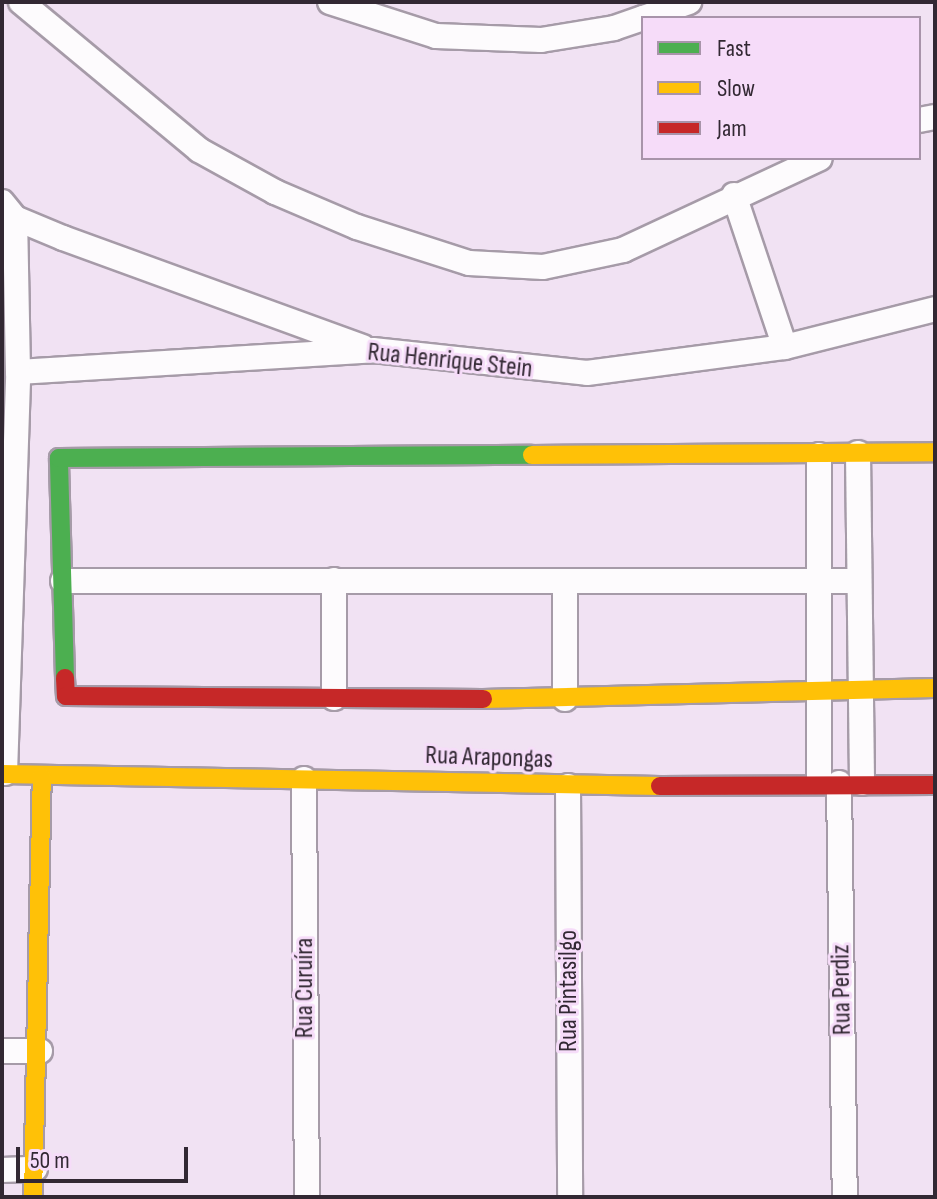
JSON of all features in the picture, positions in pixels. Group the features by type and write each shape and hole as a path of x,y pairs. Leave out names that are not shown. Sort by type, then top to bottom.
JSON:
{"street":[{"path":"21,2 199,150 275,192 409,247 469,263 543,267 623,250 734,195 815,160"},
{"path":"330,2 436,36 541,40 614,28 641,19"},
{"path":"649,16 689,2"},
{"path":"734,195 785,347"},
{"path":"4,774 10,400 18,372 8,210 373,350"},
{"name":"Rua Henrique Stein","path":"18,372 373,350 587,373 785,347 935,309"},
{"path":"935,452 59,458 66,696 565,699 935,688"},
{"path":"840,783 861,688 858,453"},
{"path":"819,455 817,690 840,783"},
{"path":"334,580 334,698"},
{"path":"63,581 858,581"},
{"path":"565,581 565,699"},
{"name":"Rua Arapongas","path":"4,774 568,786 935,785"},
{"path":"33,1197 40,1051 42,776"},
{"name":"Rua Curuíra","path":"304,779 307,1197"},
{"name":"Rua Perdiz","path":"840,783 845,1197"},
{"name":"Rua Pintasilgo","path":"568,786 570,1197"},
{"path":"2,1051 40,1051"},
{"path":"2,1170 35,1169"}],"traffic: fast":[{"path":"65,678 59,458 532,455"}],"traffic: slow":[{"path":"532,455 935,452"},
{"path":"483,699 935,688"},
{"path":"2,774 660,786"},
{"path":"33,1197 42,776"}],"traffic: jam":[{"path":"65,678 66,696 483,699"},
{"path":"660,786 935,785"}]}
